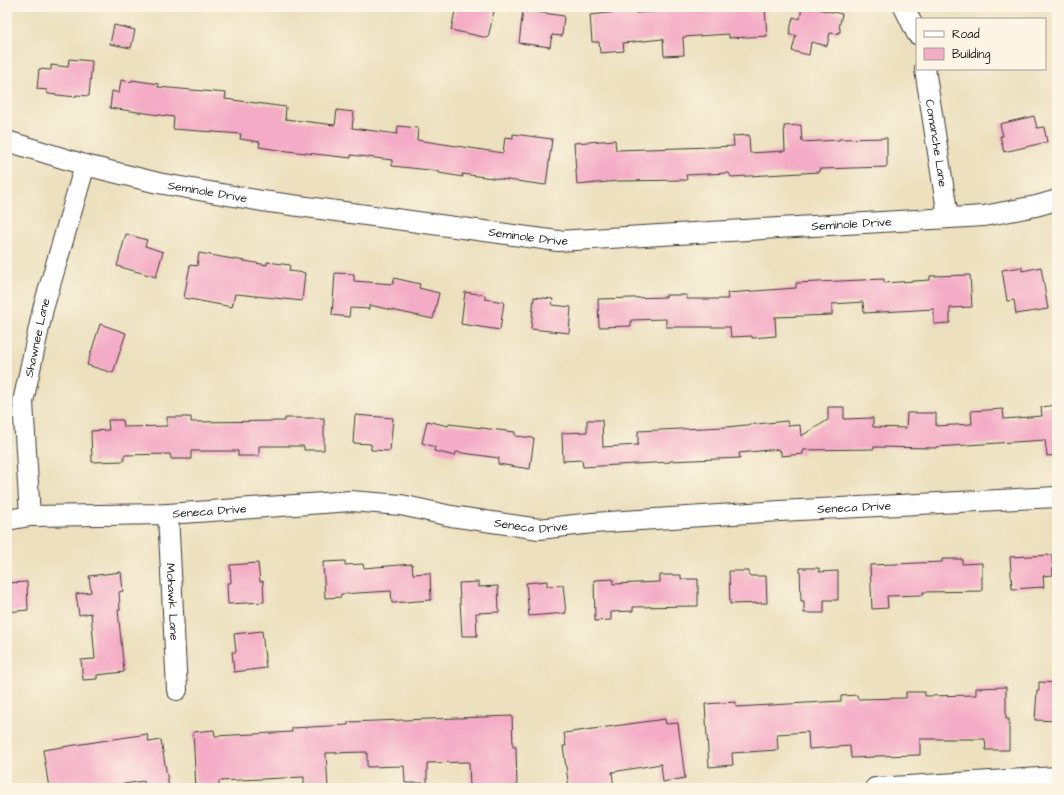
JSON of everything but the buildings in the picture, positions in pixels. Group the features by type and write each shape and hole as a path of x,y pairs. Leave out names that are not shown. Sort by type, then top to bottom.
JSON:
{"street":[{"path":"904,7 916,32"},
{"name":"Comanche Lane","path":"925,70 948,217"},
{"name":"Seminole Drive","path":"7,141 85,165 158,183 262,201 558,241 984,216 1036,206 1057,200"},
{"name":"Shawnee Lane","path":"30,516 23,402 43,309 85,165"},
{"name":"Seneca Drive","path":"7,520 30,516 168,514 352,501 401,505 451,516 539,529 593,523 780,511 1057,497"},
{"name":"Mohawk Lane","path":"168,514 177,690"},
{"path":"875,788 1057,777"}]}
